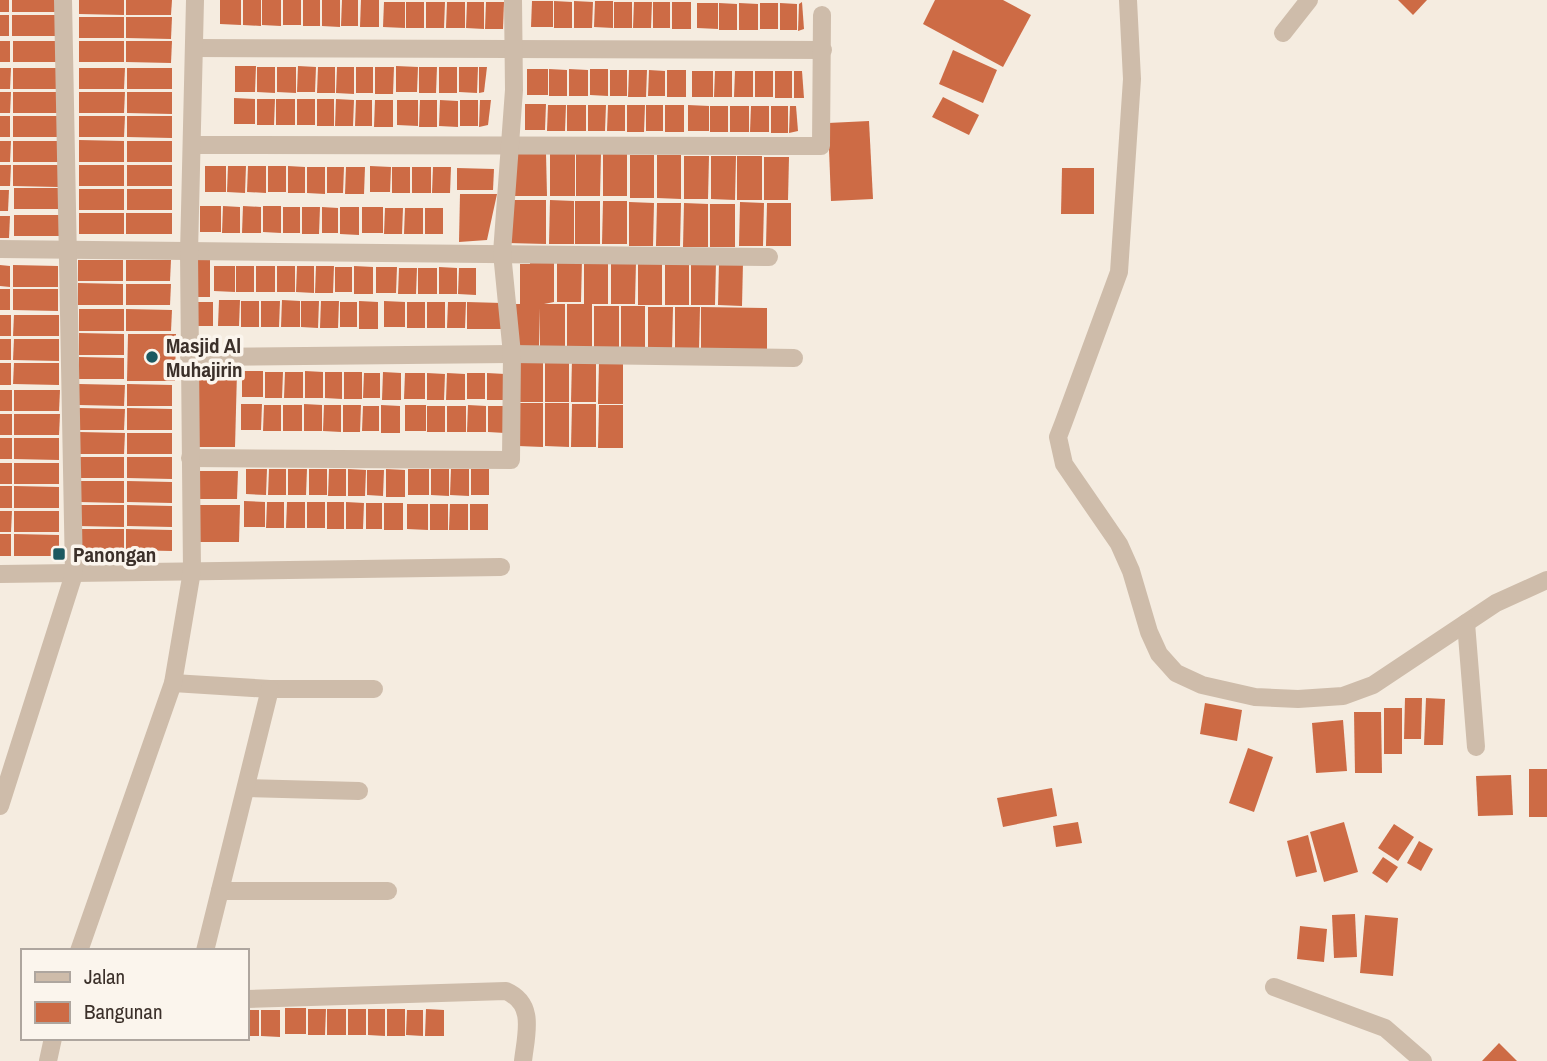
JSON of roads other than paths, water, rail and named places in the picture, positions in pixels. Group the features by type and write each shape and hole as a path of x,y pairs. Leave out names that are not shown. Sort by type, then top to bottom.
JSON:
{"street":[{"path":"0,806 74,574 63,0"},
{"path":"80,949 173,683 192,571 189,253 195,0"},
{"path":"190,458 511,460 512,354 502,253 511,145 513,0"},
{"path":"1128,0 1132,79 1119,272 1063,424 1059,448 1064,464 1119,544 1159,654 1175,673 1202,685 1225,691 1298,699 1343,696 1373,685 1496,603 1547,580"},
{"path":"1283,33 1309,0"},
{"path":"192,145 821,146 822,15"},
{"path":"194,48 822,50"},
{"path":"0,249 66,252 502,253 769,257"},
{"path":"189,357 512,354 794,358"},
{"path":"0,574 500,567"},
{"path":"1466,623 1476,747"},
{"path":"173,683 270,689 374,689"},
{"path":"206,949 270,689"},
{"path":"246,788 359,791"},
{"path":"220,891 388,891"},
{"path":"1274,987 1385,1028 1423,1061"},
{"path":"248,999 506,991 516,995 525,1005 527,1020 523,1061"},
{"path":"48,1061 53,1040"}],"place":[{"name":"Masjid Al Muhajirin","path":"152,357"},
{"name":"Panongan","path":"59,554"}]}
